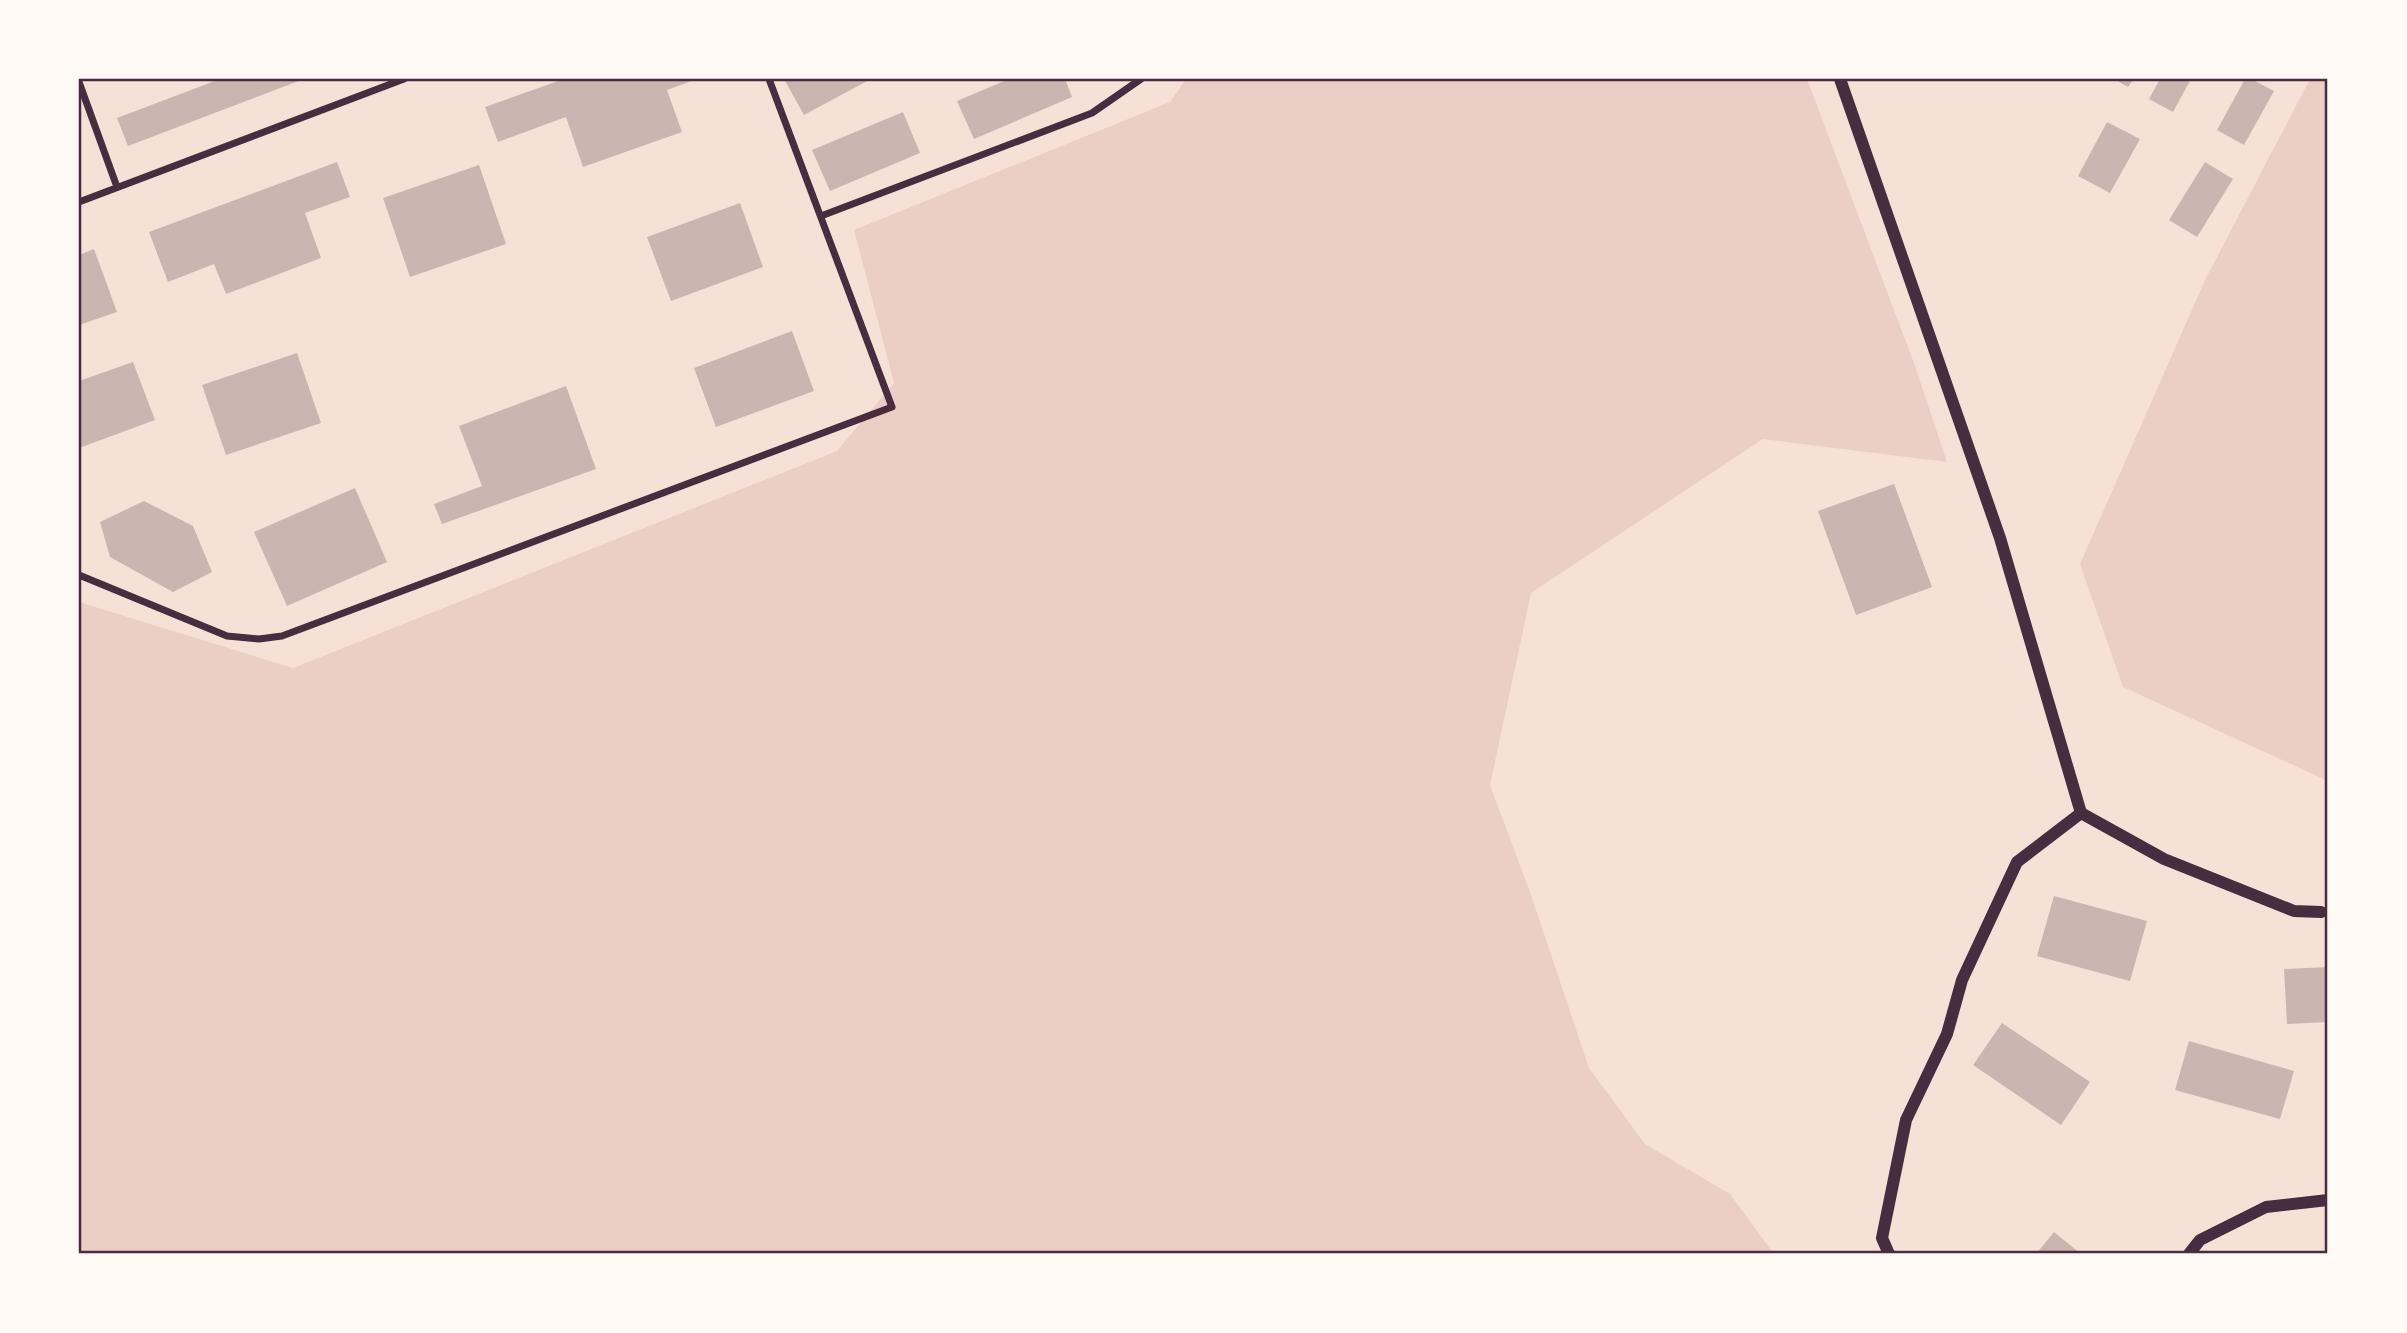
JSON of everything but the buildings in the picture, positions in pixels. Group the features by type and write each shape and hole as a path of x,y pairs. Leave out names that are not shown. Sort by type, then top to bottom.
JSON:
{"street":[{"path":"79,202 404,79"},
{"path":"79,575 227,636 246,639 282,636 892,407 769,79"},
{"path":"821,216 1092,113 1141,79"},
{"path":"1840,79 2000,538 2081,813 2164,859 2294,911 2321,912"},
{"path":"79,82 117,187"},
{"path":"1889,1254 1882,1238 1906,1120 1947,1034 1962,980 2017,862 2081,813"},
{"path":"2189,1254 2200,1240 2266,1207 2328,1200"}],"shaded area":[{"path":"1186,79 1807,79 1914,363 1947,462 1763,439 1531,593 1490,785 1530,892 1589,1068 1645,1144 1730,1194 1774,1254 79,1254 79,602 293,668 837,451 894,383 854,230 1170,102"},
{"path":"2310,79 2328,79 2328,781 2123,687 2080,564 2205,280"}]}
